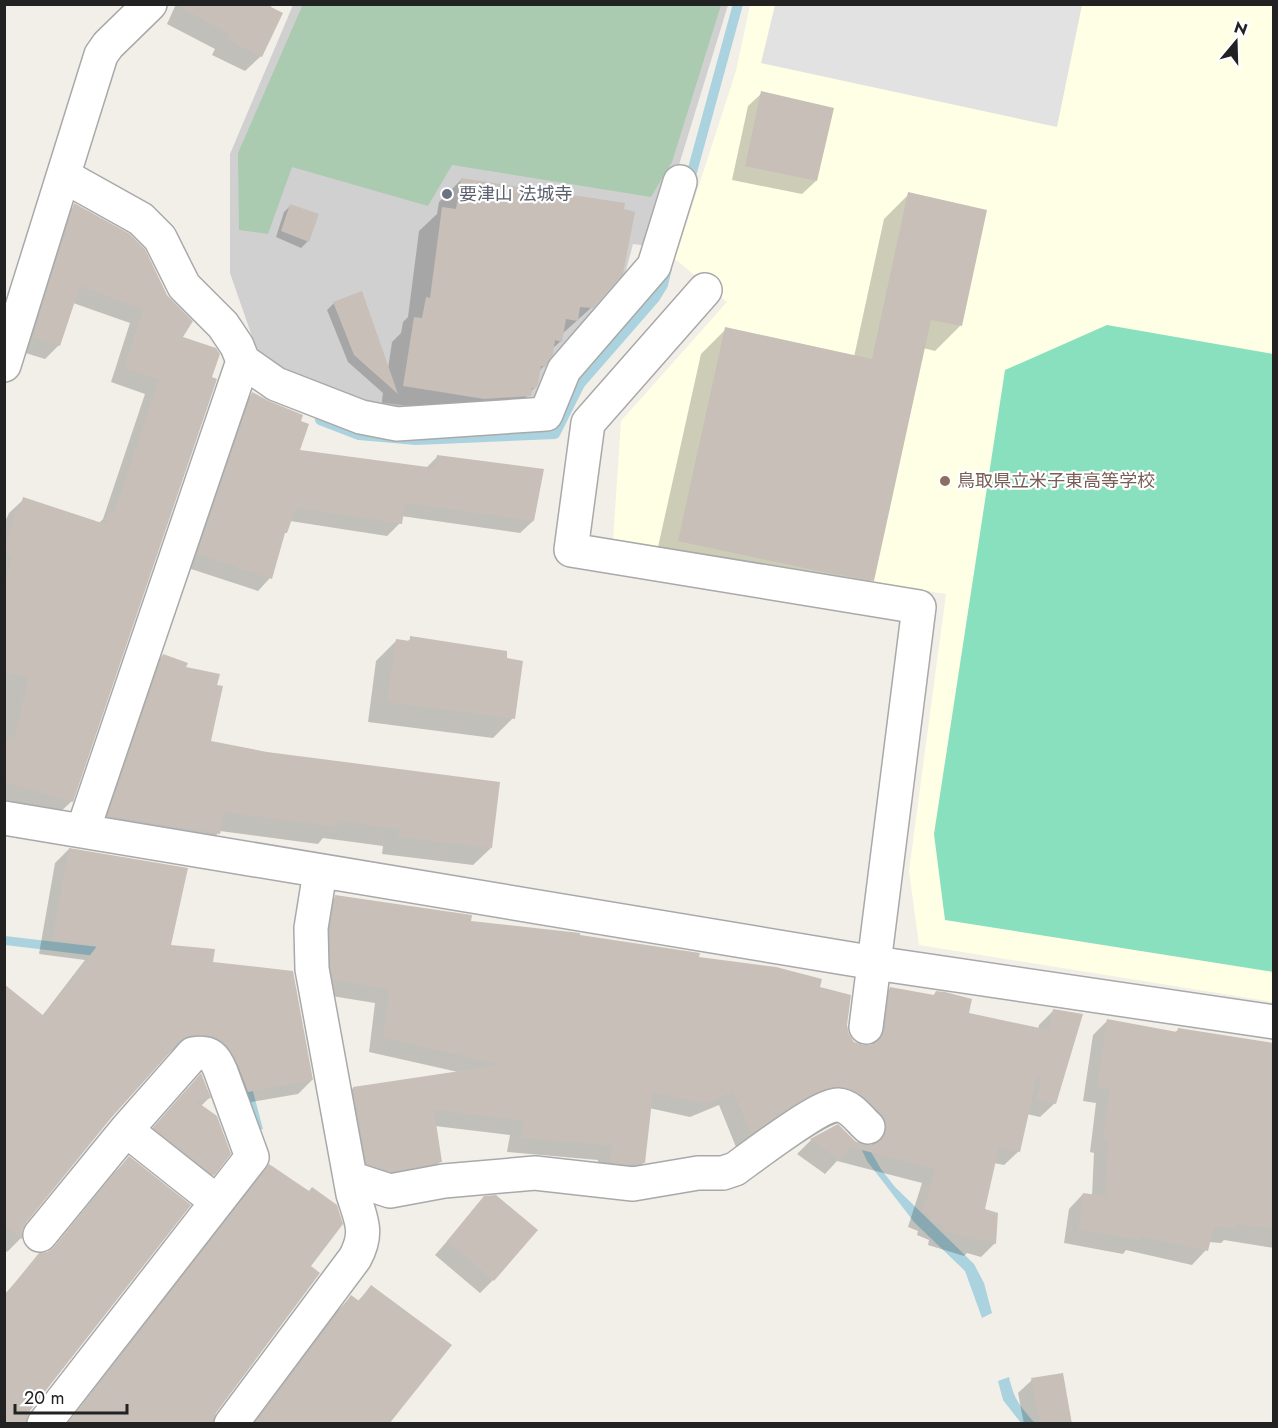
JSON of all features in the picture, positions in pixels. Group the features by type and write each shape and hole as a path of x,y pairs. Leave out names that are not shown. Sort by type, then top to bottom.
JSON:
{"street":[{"path":"4,365 101,55 108,45 150,4"},
{"path":"64,176 141,219 160,238 184,286 223,325 237,346 243,362 276,384 362,417 397,424 546,414 564,370 654,266 680,182"},
{"path":"705,290 588,423 572,550 919,607 866,1027"},
{"path":"83,830 243,362"},
{"path":"4,818 875,963 1274,1022"},
{"path":"231,1424 355,1258 363,1238 312,969 311,928 320,872"},
{"path":"40,1234 126,1130 193,1054 202,1052 211,1054 217,1061 252,1156 44,1424"},
{"path":"350,1178 390,1191 444,1180 535,1173 633,1184 698,1173 723,1173 735,1168 816,1113 836,1105 847,1107 868,1127"},
{"path":"126,1130 217,1202"}],"shaded area":[{"path":"303,4 721,5 672,162 651,197 452,165 428,206 292,167 268,234 239,230 238,153"},
{"name":"要津山 法城寺","path":"293,5 728,5 679,165 656,208 647,246 633,244 624,278 540,402 427,408 353,399 277,369 262,356 255,345 230,273 230,154"},
{"name":"鳥取県立米子東高等学校","path":"750,5 1273,5 1273,1002 919,945 909,871 946,594 613,541 621,421 727,302 675,259 736,71"},
{"path":"775,5 1082,5 1057,127 761,63"}],"green space":[{"path":"1107,325 1273,354 1273,972 945,920 934,834 1005,370"}],"water":[{"path":"5,936 107,948 159,960 88,955 5,945"},
{"path":"244,1058 263,1129 255,1131 237,1063"},
{"path":"837,1111 861,1135 881,1169 895,1187 974,1264 984,1283 992,1313 982,1318 965,1271 914,1222 867,1161 854,1133 831,1118 737,1178 533,1184 694,1176"},
{"path":"1009,1377 1018,1402 1035,1423 1021,1423 1003,1400 998,1381"}],"building":[{"path":"174,4 265,4 283,13 262,57 226,39 229,34"},
{"path":"761,91 834,108 817,181 745,166"},
{"path":"461,178 625,203 624,209 635,212 623,274 593,308 580,307 578,321 566,319 562,342 555,340 553,354 545,367 541,366 538,384 536,388 532,388 531,396 484,399 403,386 414,317 422,318 426,297 430,298 442,207 456,209"},
{"path":"908,192 987,210 962,326 931,320 874,581 678,541 725,327 872,359"},
{"path":"74,203 130,234 145,249 167,295 193,321 183,337 216,348 220,354 212,377 217,379 73,802 4,782 4,738 14,740 28,678 4,672 4,587 13,555 4,553 4,548 23,497 105,524 110,511 114,512 159,380 124,368 143,309 80,286 60,346 33,337"},
{"path":"290,204 319,214 309,242 281,231"},
{"path":"362,291 398,394 354,355 333,302"},
{"path":"252,392 303,415 301,421 309,424 300,450 435,468 437,455 544,469 534,521 405,503 402,524 296,508 287,533 285,533 272,579 197,554"},
{"path":"410,636 507,651 507,658 523,661 515,719 387,702 396,639 410,641"},
{"path":"163,654 188,663 186,667 220,674 217,685 223,686 211,741 267,752 500,782 492,848 398,837 400,829 338,821 337,827 225,812 220,834 108,816"},
{"path":"69,848 188,868 171,945 215,949 213,962 293,971 313,1080 248,1092 235,1058 224,1042 212,1036 199,1035 180,1041 111,1118 26,1223 22,1231 22,1239 4,1225 4,984 44,1016 97,946 52,940"},
{"path":"335,895 472,915 471,921 580,933 580,935 700,953 699,957 776,967 822,979 820,987 851,995 847,1025 849,1034 854,1042 863,1045 874,1044 881,1038 885,1029 890,987 934,995 936,991 945,992 972,999 969,1013 1049,1030 1053,1009 1083,1014 1056,1104 1037,1099 1041,1077 1037,1077 1020,1152 999,1147 985,1209 998,1213 996,1244 981,1239 980,1242 942,1230 943,1226 930,1221 932,1216 922,1212 936,1169 850,1147 840,1161 810,1139 838,1124 855,1141 863,1145 873,1145 882,1140 886,1131 886,1122 881,1114 861,1095 842,1087 825,1089 808,1097 751,1134 733,1092 706,1104 653,1092 645,1163 632,1165 610,1163 612,1146 521,1138 524,1121 434,1110 442,1162 391,1172 367,1164 353,1087 500,1065 383,1037 389,989 333,980 330,929"},
{"path":"1107,1019 1177,1032 1178,1028 1274,1043 1274,1229 1237,1224 1237,1230 1214,1226 1208,1251 1139,1236 1139,1240 1078,1229 1083,1193 1105,1196 1108,1139 1103,1138 1110,1089 1097,1087"},
{"path":"201,1073 211,1098 196,1101 217,1116 231,1154 214,1176 153,1128"},
{"path":"129,1156 191,1205 29,1412 26,1424 4,1424 4,1296 39,1253 47,1252 55,1247"},
{"path":"269,1164 309,1191 312,1187 337,1205 343,1224 311,1266 320,1273 216,1413 213,1424 68,1424"},
{"path":"496,1195 538,1230 494,1281 447,1241 484,1196"},
{"path":"371,1285 452,1345 389,1424 255,1424 351,1295 359,1301"},
{"path":"1063,1373 1072,1424 1040,1424 1031,1378"}],"waterway":[{"path":"689,183 738,4"},
{"path":"320,420 359,435 416,440 555,434 580,384 655,298 663,285 667,268"}],"place":[{"name":"要津山 法城寺","path":"447,194"},
{"name":"鳥取県立米子東高等学校","path":"945,481"}]}
